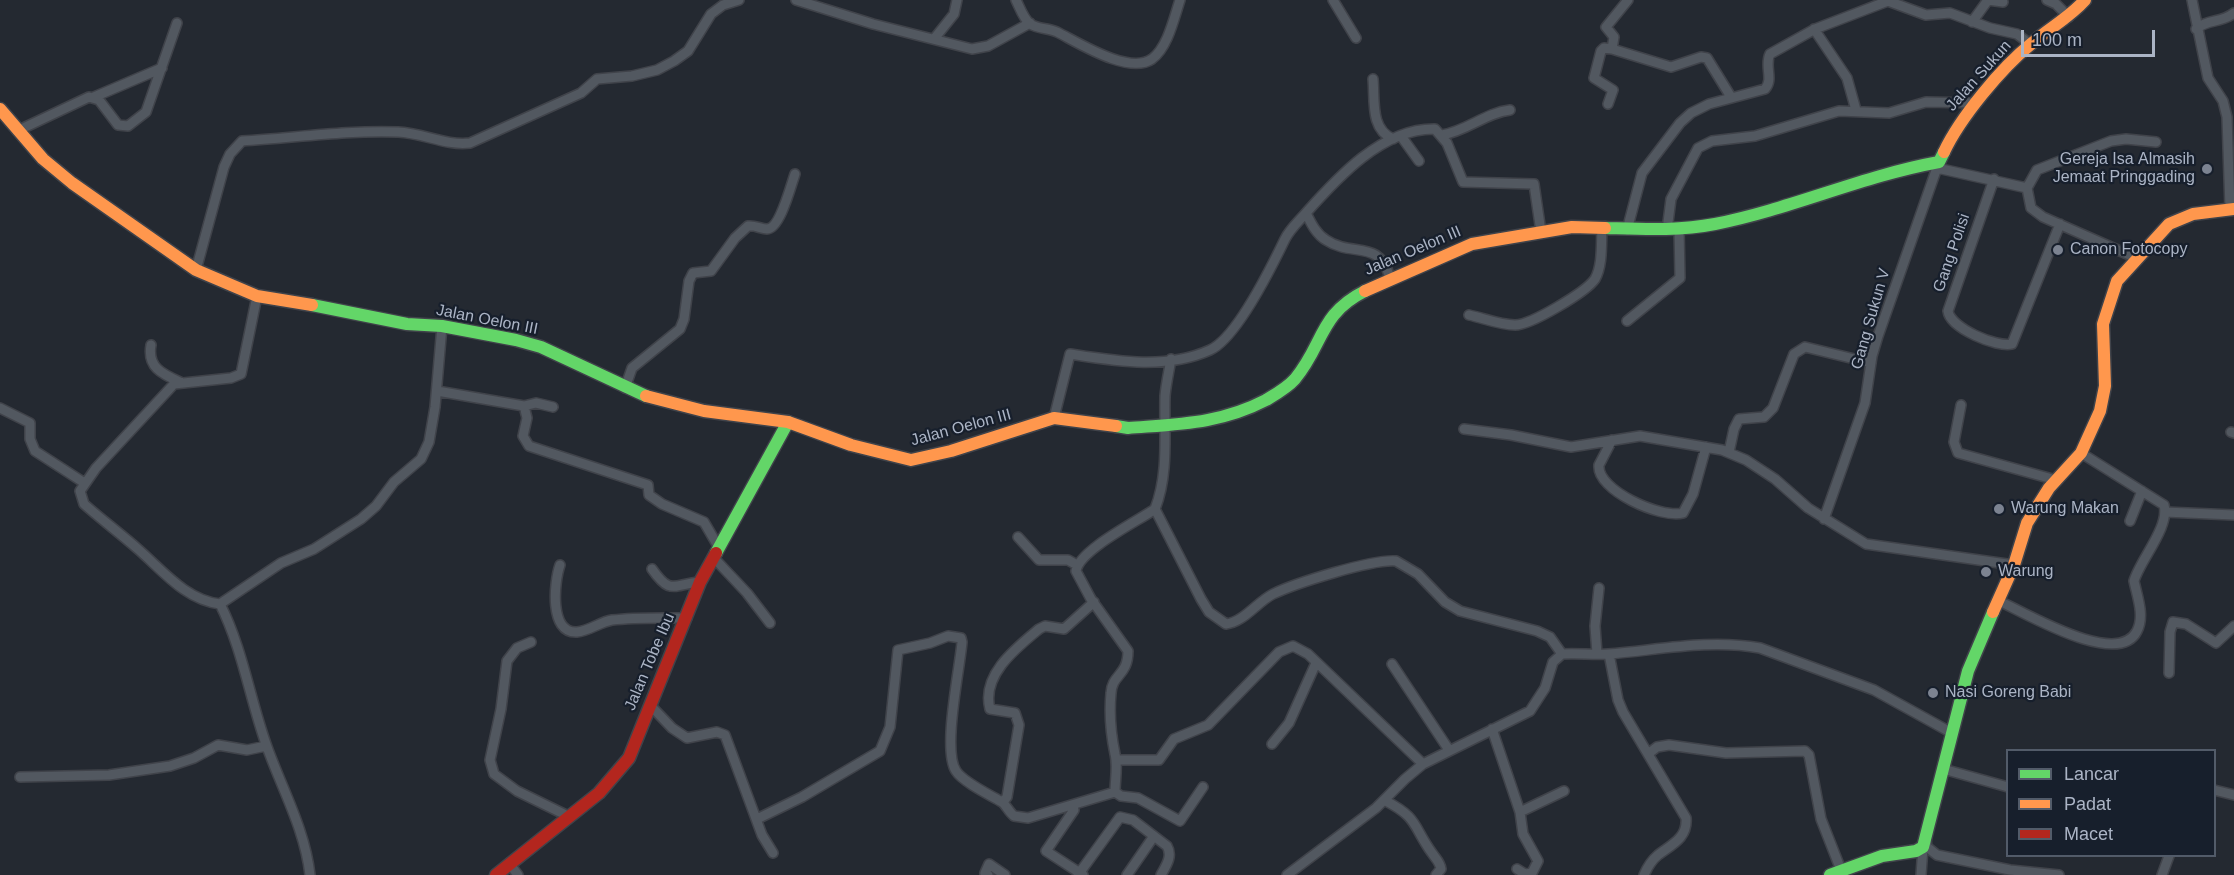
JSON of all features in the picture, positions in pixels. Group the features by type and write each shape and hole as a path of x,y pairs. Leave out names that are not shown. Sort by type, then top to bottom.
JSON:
{"street":[{"path":"196,270 224,167 230,154 242,141 372,132 421,135 455,145 470,143 581,93 597,79 633,76 657,70 674,62 688,51 711,14 723,5 739,0"},
{"path":"796,0 955,46 981,49 1030,23"},
{"path":"934,39 954,14 957,0"},
{"path":"1016,0 1030,23 1125,63 1143,63 1152,59 1161,47 1180,0"},
{"path":"1332,0 1356,38"},
{"path":"1612,49 1614,37 1606,27 1628,0"},
{"path":"1972,22 1988,0 2003,3"},
{"path":"2047,0 2056,4 2069,17"},
{"name":"Jalan Sukun","path":"1938,165 1955,128 1977,103 2030,44 2069,17 2085,0"},
{"path":"1921,875 1924,842 1968,671 2014,565 2027,523 2035,506 2081,453 2100,411 2105,386 2104,311 2117,281 2169,224 2193,214 2232,209 2231,118 2208,78 2196,29 2192,0"},
{"path":"1627,230 1642,173 1654,154 1691,113 1731,97 1767,87 1769,76 1767,63 1770,54 1814,29 1884,1 1898,3 1926,15 1947,12 1972,22 2016,34 2030,44"},
{"path":"2196,29 2202,24 2222,21 2234,13"},
{"path":"94,97 101,102 115,122 122,126 128,126 146,112 177,23"},
{"path":"1814,29 1847,78 1856,110"},
{"path":"1608,104 1613,90 1594,78 1601,51 1604,48 1671,67 1701,57 1707,58 1731,97"},
{"path":"17,131 82,99 94,97 162,68"},
{"path":"1373,79 1376,122 1380,131 1397,138 1419,162"},
{"path":"1626,321 1680,278 1671,200 1701,144 1755,136 1832,113 1856,110 1889,113 1926,102 1977,103"},
{"name":"Jalan Oelon III","path":"0,109 43,159 72,183 196,270 257,296 346,310 407,324 442,326 541,347 655,400 686,408 788,422 851,445 911,460 1054,418 1118,428 1167,425 1231,416 1283,390 1296,378 1340,306 1355,295 1472,244 1572,227 1673,230 1714,224 1784,206 1892,171 1938,165"},
{"path":"1442,135 1470,127 1496,112 1510,110"},
{"path":"1054,418 1070,354 1126,362 1171,359 1194,356 1220,344 1272,269 1290,230 1338,178 1397,138 1431,129 1442,135 1463,182 1534,184 1541,232"},
{"path":"2136,258 2043,217 2031,208 2027,188 2037,170 2103,144 2126,139 2156,142"},
{"path":"1938,165 2027,188"},
{"name":"Gang Sukun V","path":"1824,519 1865,403 1871,363 1905,255 1938,165"},
{"path":"625,388 632,368 680,328 684,319 689,281 693,273 711,271 735,237 748,225 768,230 774,227 795,174"},
{"name":"Gang Polisi","path":"1994,179 1948,311 1952,321 1983,339 2004,345 2013,344 2060,224"},
{"path":"1305,213 1324,239 1380,256 1386,264 1390,278"},
{"path":"1469,315 1517,325 1538,317 1583,290 1595,278 1602,228"},
{"path":"257,296 241,374 231,378 180,382 168,389 138,426 84,482 79,495 84,504 188,592 203,601 220,604 280,563 314,549 345,530 376,506 393,482 416,465 426,451 437,391 442,326"},
{"path":"151,345 151,359 160,373 180,382"},
{"path":"1729,452 1739,418 1764,417 1773,408 1794,354 1799,349 1805,347 1871,363"},
{"path":"1077,565 1130,523 1155,509 1159,498 1167,425 1165,396 1171,359"},
{"path":"437,391 524,406 536,403 553,407"},
{"path":"1961,405 1954,442 1958,453 2056,480"},
{"path":"524,406 527,418 523,436 529,446 648,485 651,497 704,522 715,552 770,623"},
{"path":"0,408 30,423 30,439 35,451 84,482"},
{"name":"Jalan Tobe Ibu","path":"495,875 532,849 568,816 599,793 617,775 629,758 700,582 788,422"},
{"path":"1464,429 1511,435 1570,447 1640,436 1729,452 1775,479 1824,519 1858,540 1873,546 2014,565"},
{"path":"1612,440 1599,465 1602,477 1640,506 1673,514 1683,513 1689,504 1706,447"},
{"path":"1997,600 2067,633 2102,645 2116,646 2128,642 2138,630 2141,615 2133,581 2153,545 2165,512 2163,503 2081,453"},
{"path":"2130,521 2142,491"},
{"path":"1155,509 1209,612 1226,624 1237,621 1273,594 1337,574 1396,561 1418,574 1453,607 1538,631 1550,637 1562,654"},
{"path":"2165,512 2234,515"},
{"path":"1018,537 1039,560 1068,560 1077,565"},
{"path":"560,565 555,608 562,627 570,631 584,631 609,621 687,618"},
{"path":"1077,565 1078,580 1128,651 1125,671 1115,680 1111,692 1111,740 1116,760 1115,792"},
{"path":"652,568 664,584 671,588 700,582"},
{"path":"1597,654 1595,626 1599,588"},
{"path":"1003,802 1007,797 1019,725 1015,713 990,709 990,691 996,672 1039,629 1045,626 1064,629 1094,602"},
{"path":"220,604 266,746 290,804 310,875"},
{"path":"2169,673 2170,632 2173,622 2186,624 2216,642 2234,626"},
{"path":"757,819 802,797 880,751 890,727 898,650 930,643 952,635 961,638 962,642 954,688 952,739 954,766 959,774 1003,802 1014,816 1028,818 1115,792"},
{"path":"531,642 508,656 501,709 490,760 494,774 516,791 568,816"},
{"path":"1287,875 1367,815 1423,764 1530,711 1545,688 1553,662 1562,654 1609,654 1687,645 1743,645 1760,648 1874,690 1952,733"},
{"path":"1116,760 1159,760 1174,739 1208,725 1266,664 1287,647 1298,647 1423,764"},
{"path":"1609,654 1618,700 1683,812 1686,824 1681,838 1657,856 1644,875"},
{"path":"1272,744 1289,723 1316,663"},
{"path":"1392,664 1449,750"},
{"path":"650,705 672,728 687,738 717,732 725,735 762,835 773,853"},
{"path":"1492,729 1520,812 1523,834 1538,861 1532,873 1526,874 1517,869"},
{"path":"20,777 92,777 170,766 194,758 218,745 244,750 266,746"},
{"path":"1648,754 1657,747 1669,745 1726,753 1805,751 1809,756 1821,819 1836,872 1924,842"},
{"path":"1943,769 2006,788"},
{"path":"1115,792 1121,796 1138,798 1180,821 1203,788"},
{"path":"2216,790 2234,795"},
{"path":"1520,812 1564,791"},
{"path":"1384,800 1410,816 1418,824 1431,852 1441,864 1441,869 1436,875"},
{"path":"1074,810 1046,851 1080,874 1120,817 1133,820 1170,851 1161,875"},
{"path":"1127,875 1154,837"},
{"path":"1924,842 1937,855 2010,870 2059,875"},
{"path":"2162,875 2168,857"},
{"path":"509,863 518,875"},
{"path":"988,875 985,873 989,864 1005,875"}],"traffic: fast":[{"path":"1605,228 1674,229 1743,218 1882,175 1939,162 1944,152"},
{"path":"1116,426 1128,428 1198,422 1232,414 1266,400 1295,379 1312,354 1330,320 1350,300 1365,291"},
{"path":"312,305 407,324 442,326 516,340 541,347 646,396"},
{"path":"716,553 788,422"},
{"path":"1830,875 1882,856 1916,851 1923,847 1968,671 1993,612"}],"traffic: slow":[{"path":"1944,152 1960,124 2007,66 2085,0"},
{"path":"0,109 43,159 72,183 196,270 257,296 312,305"},
{"path":"1993,612 2014,565 2027,523 2049,488 2081,453 2100,411 2105,386 2103,324 2117,281 2169,224 2193,214 2234,209"},
{"path":"1365,291 1472,244 1572,227 1605,228"},
{"path":"646,396 704,411 788,422 851,445 911,460 951,451 1054,418 1116,426"}],"traffic: jam":[{"path":"496,875 599,793 629,758 700,582 716,553"}],"place":[{"name":"Gereja Isa Almasih Jemaat Pringgading","path":"2207,169"},
{"name":"Canon Fotocopy","path":"2058,250"},
{"name":"Warung Makan","path":"1999,509"},
{"name":"Warung","path":"1986,572"},
{"name":"Nasi Goreng Babi","path":"1933,693"}]}
